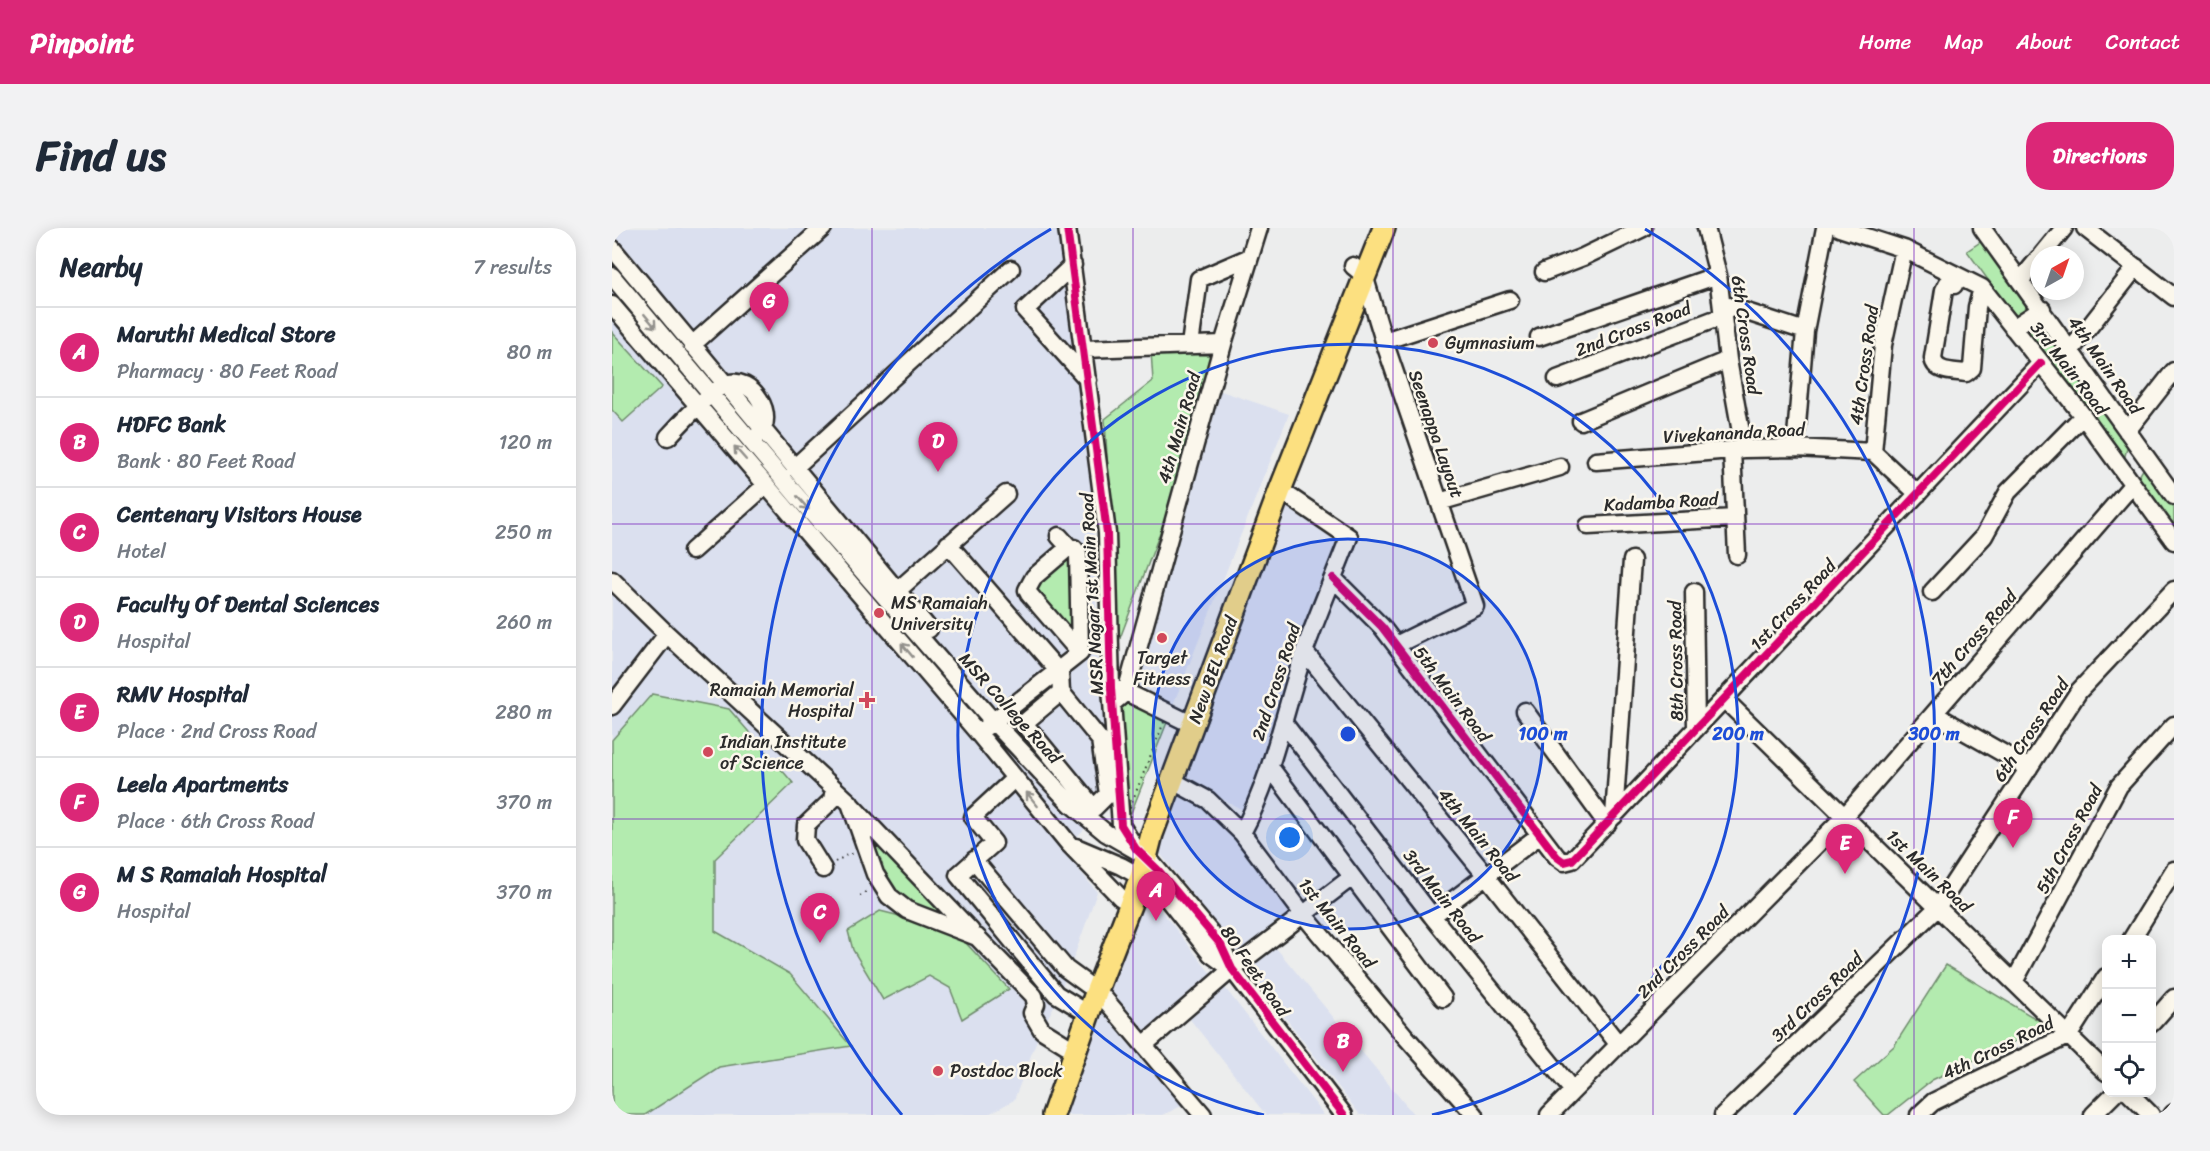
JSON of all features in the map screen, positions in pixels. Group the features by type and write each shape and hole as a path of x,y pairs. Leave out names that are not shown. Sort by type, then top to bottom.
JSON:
{"main road":[{"name":"New BEL Road","path":"1053,1115 1121,898 1152,834 1173,781 1358,271 1369,228"},
{"name":"New BEL Road","path":"1040,1115 1079,1008 1093,987 1138,863 1142,828 1185,721 1270,484 1358,271 1384,228"}],"street":[{"path":"692,345 823,228"},
{"name":"MSR Nagar 1st Main Road","path":"1067,228 1107,533 1117,694 1121,825 1138,863"},
{"name":"4th Main Road","path":"1117,694 1259,228"},
{"path":"1544,272 1583,257 1643,228"},
{"name":"6th Cross Road","path":"1706,228 1718,275 1738,449 1735,518 1737,555"},
{"path":"1795,448 1805,331 1825,228"},
{"name":"3rd Main Road","path":"1839,228 1904,249 1980,294 2013,328 2083,416 2174,541"},
{"name":"4th Main Road","path":"1982,228 2174,496"},
{"path":"2049,246 2064,228"},
{"path":"2085,228 2174,297"},
{"path":"612,248 692,345 719,389"},
{"name":"4th Cross Road","path":"1873,452 1883,345 1904,249"},
{"path":"1190,345 1199,279 1250,257"},
{"path":"1073,266 1024,310 1088,380"},
{"path":"2071,351 2136,267"},
{"path":"794,468 1011,269"},
{"path":"2020,281 2030,269"},
{"name":"Seenappa Layout","path":"1358,271 1475,606 1396,645"},
{"path":"1539,337 1718,275"},
{"path":"612,276 719,389 757,436 794,468 897,591 997,718"},
{"path":"1956,280 1947,284 1944,290 1933,358 1934,364 1939,369 1966,373 1972,368 1980,294"},
{"path":"1384,341 1510,300"},
{"path":"612,305 979,734 1070,844 1121,898"},
{"path":"2013,328 2042,309"},
{"path":"1723,310 1805,331"},
{"name":"2nd Cross Road","path":"1557,379 1723,310"},
{"path":"1084,349 1223,344"},
{"path":"1581,421 1728,360"},
{"name":"1st Cross Road","path":"1564,862 1572,861 2041,363"},
{"path":"2127,431 2174,370"},
{"path":"668,437 719,389 738,383 757,396 765,413 757,436"},
{"path":"1932,592 1984,536 2008,492 2083,416"},
{"name":"MSR College Road","path":"757,436 1071,804 1106,832 1138,863"},
{"name":"Vivekananda Road","path":"1596,461 1738,449 1795,448 1873,452"},
{"path":"1873,452 1918,494"},
{"path":"1439,502 1560,467"},
{"path":"692,551 766,484"},
{"name":"7th Cross Road","path":"1845,816 2132,485"},
{"name":"2nd Cross Road","path":"1242,833 1254,811 1270,767 1305,652 1349,537 1280,490"},
{"path":"897,591 1006,494"},
{"name":"Kadamba Road","path":"1588,526 1735,518"},
{"path":"1064,541 1078,553 1080,653 1027,590 1064,541"},
{"path":"948,544 1057,669 1060,673 1061,692 1100,740 1108,794 1094,808 1023,723 1061,692"},
{"path":"1611,820 1632,560"},
{"name":"5th Main Road","path":"1333,578 1382,627 1540,835 1564,862"},
{"path":"612,580 850,803 1034,996 1036,1004 1032,1013 1042,1030 1066,1045"},
{"name":"6th Cross Road","path":"1938,907 2079,692 2174,590"},
{"name":"8th Cross Road","path":"1694,592 1696,729"},
{"path":"612,706 667,634"},
{"name":"4th Main Road","path":"1305,652 1619,1045"},
{"path":"979,734 1057,669 1080,653"},
{"path":"1117,694 1185,721"},
{"name":"1st Main Road","path":"1724,699 2102,1068"},
{"path":"1525,711 1611,820"},
{"path":"1934,714 2029,768"},
{"name":"3rd Main Road","path":"1283,722 1432,916 1573,1090"},
{"name":"5th Cross Road","path":"2014,982 2119,786 2174,725"},
{"path":"1270,767 1443,998"},
{"path":"1015,778 973,817 994,843 958,875 1056,993 1079,1008"},
{"path":"1173,781 1208,800 1242,833"},
{"path":"823,869 805,840 806,825 832,801 834,789"},
{"path":"850,803 875,874 889,896 907,909 977,937"},
{"name":"2nd Cross Road","path":"1549,1115 1845,816"},
{"name":"1st Main Road","path":"1242,833 1303,914 1404,1035 1475,1115"},
{"path":"1432,916 1487,877 1540,835"},
{"path":"1070,844 1138,863"},
{"path":"974,860 1066,969 1093,987 1145,1044 1203,1115"},
{"name":"80 Feet Road","path":"1138,863 1211,954 1232,969 1344,1115"},
{"path":"2133,935 2174,870"},
{"path":"1145,1044 1232,969 1352,877"},
{"name":"3rd Cross Road","path":"1723,1115 1938,907"},
{"name":"4th Cross Road","path":"1919,1115 1932,1102 2069,1035 2102,983"},
{"path":"2156,1018 2174,998"},
{"path":"2093,1115 2111,1097"},
{"path":"2133,1097 2151,1115"}],"path":[{"path":"1127,700 1166,717 1130,807 1127,802 1120,707 1122,702 1127,700"},
{"path":"823,869 847,855 858,852 871,863"},
{"path":"860,896 868,891"}],"shaded area":[{"name":"MS Ramaiah University","path":"612,228 1061,228 1092,494 1098,662 1115,799 1063,850 1097,892 1075,954 1055,1004 1038,1037 1014,1100 987,1115 612,1115"},
{"path":"1215,389 1289,414 1171,710 1129,689"},
{"path":"1287,501 1353,540 1245,811 1181,778"},
{"path":"1177,788 1206,803 1297,914 1242,958 1155,847"},
{"path":"1142,898 1152,899 1215,979 1147,1038 1107,989"},
{"path":"1272,943 1414,1115 1360,1115 1245,965"},
{"path":"1222,984 1324,1115 1266,1115 1185,1013"},
{"path":"1103,1005 1189,1102 1163,1115 1066,1115"}],"green space":[{"path":"1982,241 2032,309 2015,317 1967,251"},
{"path":"2044,319 2129,441 2123,463 2026,334"},
{"path":"612,332 662,387 623,422 612,410"},
{"path":"1216,347 1164,522 1117,646 1105,419 1153,381 1151,351"},
{"path":"2146,464 2174,503 2174,533 2136,482"},
{"path":"1071,553 1075,642 1033,588"},
{"path":"652,694 729,709 793,783 715,859 715,931 790,974 851,1046 719,1067 645,1115 612,1115 612,740"},
{"path":"1120,699 1170,715 1131,813 1126,808"},
{"path":"870,833 944,915 913,902 893,887 880,865"},
{"path":"880,911 963,940 1009,989 962,1019 950,988 929,976 883,1000 853,950 848,931"},
{"path":"1946,965 2048,1026 1932,1080 1888,1115 1884,1115 1854,1082 1894,1046"}],"cycle path":[{"path":"1067,228 1107,533 1111,688 1121,825 1136,849 1159,871 1221,945 1232,969 1344,1115"},
{"path":"1333,578 1382,627 1557,857 1564,862 1572,860 2041,363"}],"place":[{"name":"M S Ramaiah Hospital","path":"769,332"},
{"name":"Gymnasium","path":"1433,343"},
{"name":"Faculty Of Dental Sciences","path":"938,472"},
{"name":"MS Ramaiah University","path":"879,613"},
{"name":"Target Fitness","path":"1162,638"},
{"name":"Ramaiah Memorial Hospital","path":"867,700"},
{"name":"Indian Institute of Science","path":"708,752"},
{"name":"Leela Apartments","path":"2013,848"},
{"name":"RMV Hospital","path":"1845,874"},
{"name":"Maruthi Medical Store","path":"1156,921"},
{"name":"Centenary Visitors House","path":"820,943"},
{"name":"Postdoc Block","path":"938,1071"},
{"name":"HDFC Bank","path":"1343,1072"}]}
